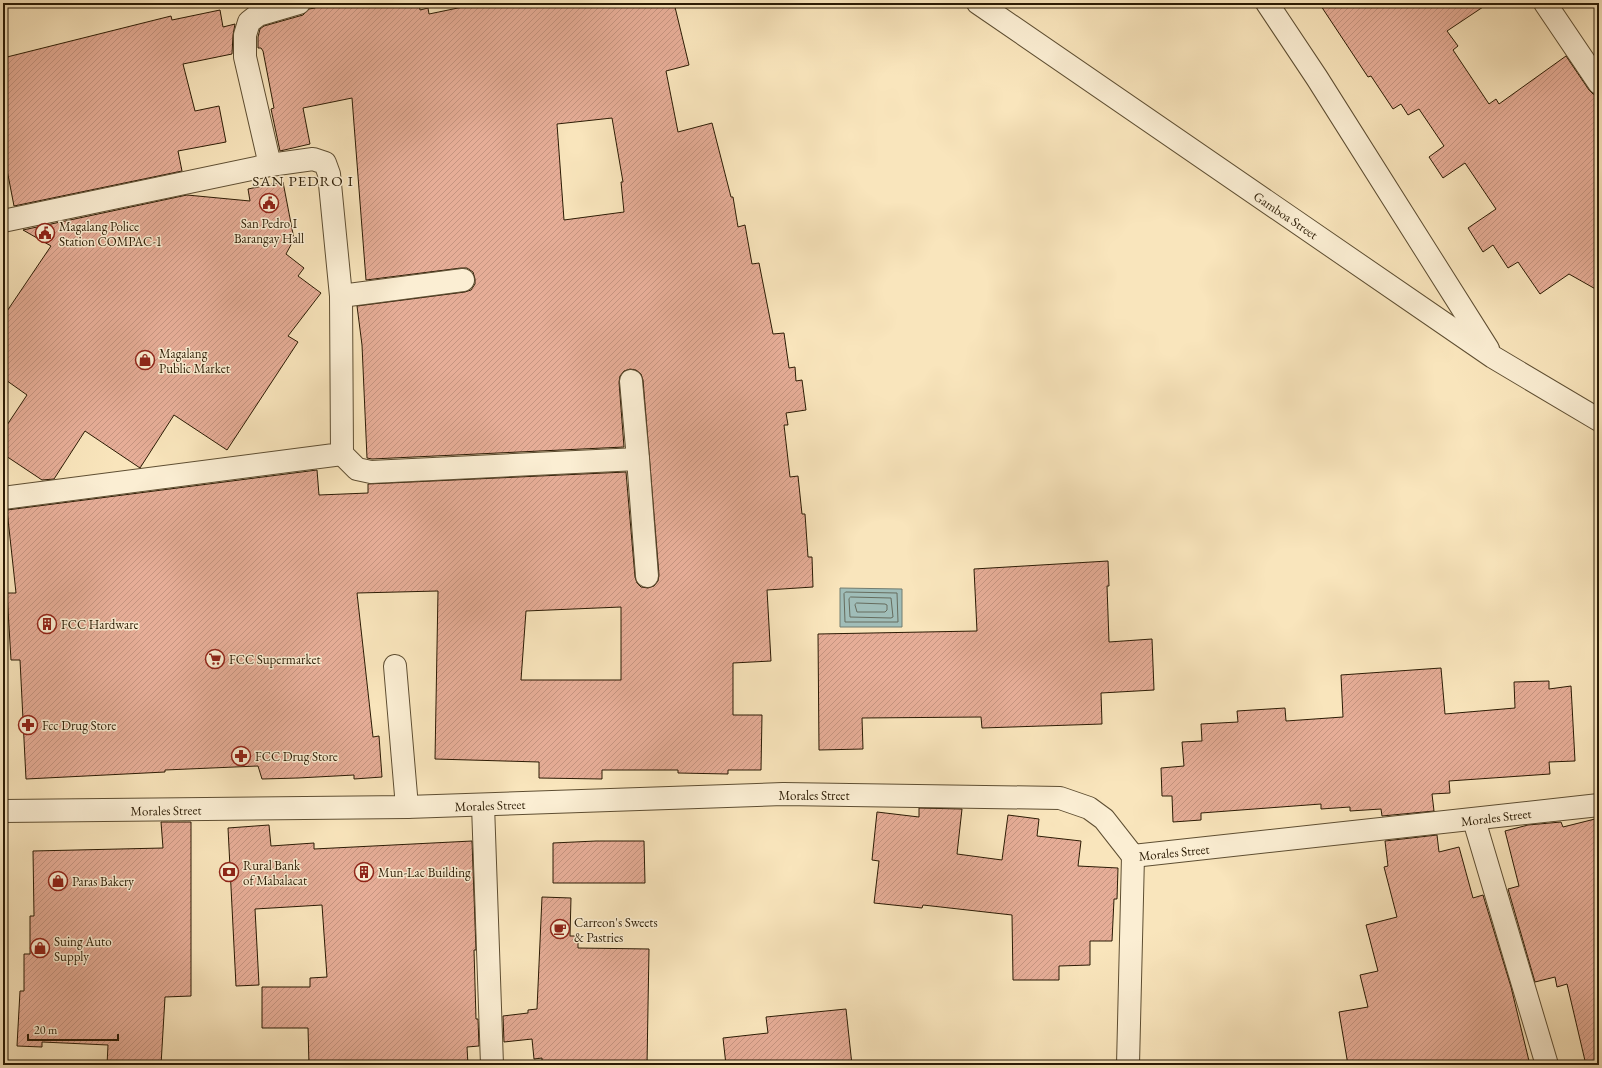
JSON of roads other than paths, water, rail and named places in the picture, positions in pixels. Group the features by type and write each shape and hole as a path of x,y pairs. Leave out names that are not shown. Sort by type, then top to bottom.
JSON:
{"street":[{"path":"270,165 245,57 245,35 249,22 258,15 299,3"},
{"name":"Gamboa Street","path":"978,3 1493,357 1599,420"},
{"path":"1267,3 1317,78 1493,357"},
{"path":"1545,3 1599,83"},
{"path":"3,221 270,165 313,159 325,163 328,174 341,296 342,454 357,469 370,472 551,462 638,459"},
{"path":"341,296 463,280"},
{"path":"631,381 647,576"},
{"path":"3,498 342,454"},
{"path":"395,666 407,807"},
{"name":"Morales Street","path":"3,811 407,807 783,794 1060,798 1089,808 1104,819 1133,856 1474,820 1599,805"},
{"path":"483,805 492,1065"},
{"path":"1474,820 1547,1065"},
{"path":"1128,1065 1133,856"}],"water":[{"path":"840,588 902,589 902,627 840,627"}],"place":[{"name":"San Pedro Ⅰ Barangay Hall","path":"269,203"},
{"name":"Magalang Police Station COMPAC-1","path":"45,233"},
{"name":"Magalang Public Market","path":"145,360"},
{"name":"FCC Hardware","path":"47,624"},
{"name":"FCC Supermarket","path":"215,659"},
{"name":"Fcc Drug Store","path":"28,725"},
{"name":"FCC Drug Store","path":"241,756"},
{"name":"Rural Bank of Mabalacat","path":"229,872"},
{"name":"Mun-Lac Building","path":"364,872"},
{"name":"Paras Bakery","path":"58,881"},
{"name":"Carreon's Sweets & Pastries","path":"560,929"},
{"name":"Suing Auto Supply","path":"40,948"}],"district":[{"name":"SAN PEDRO I","path":"303,181"}]}
